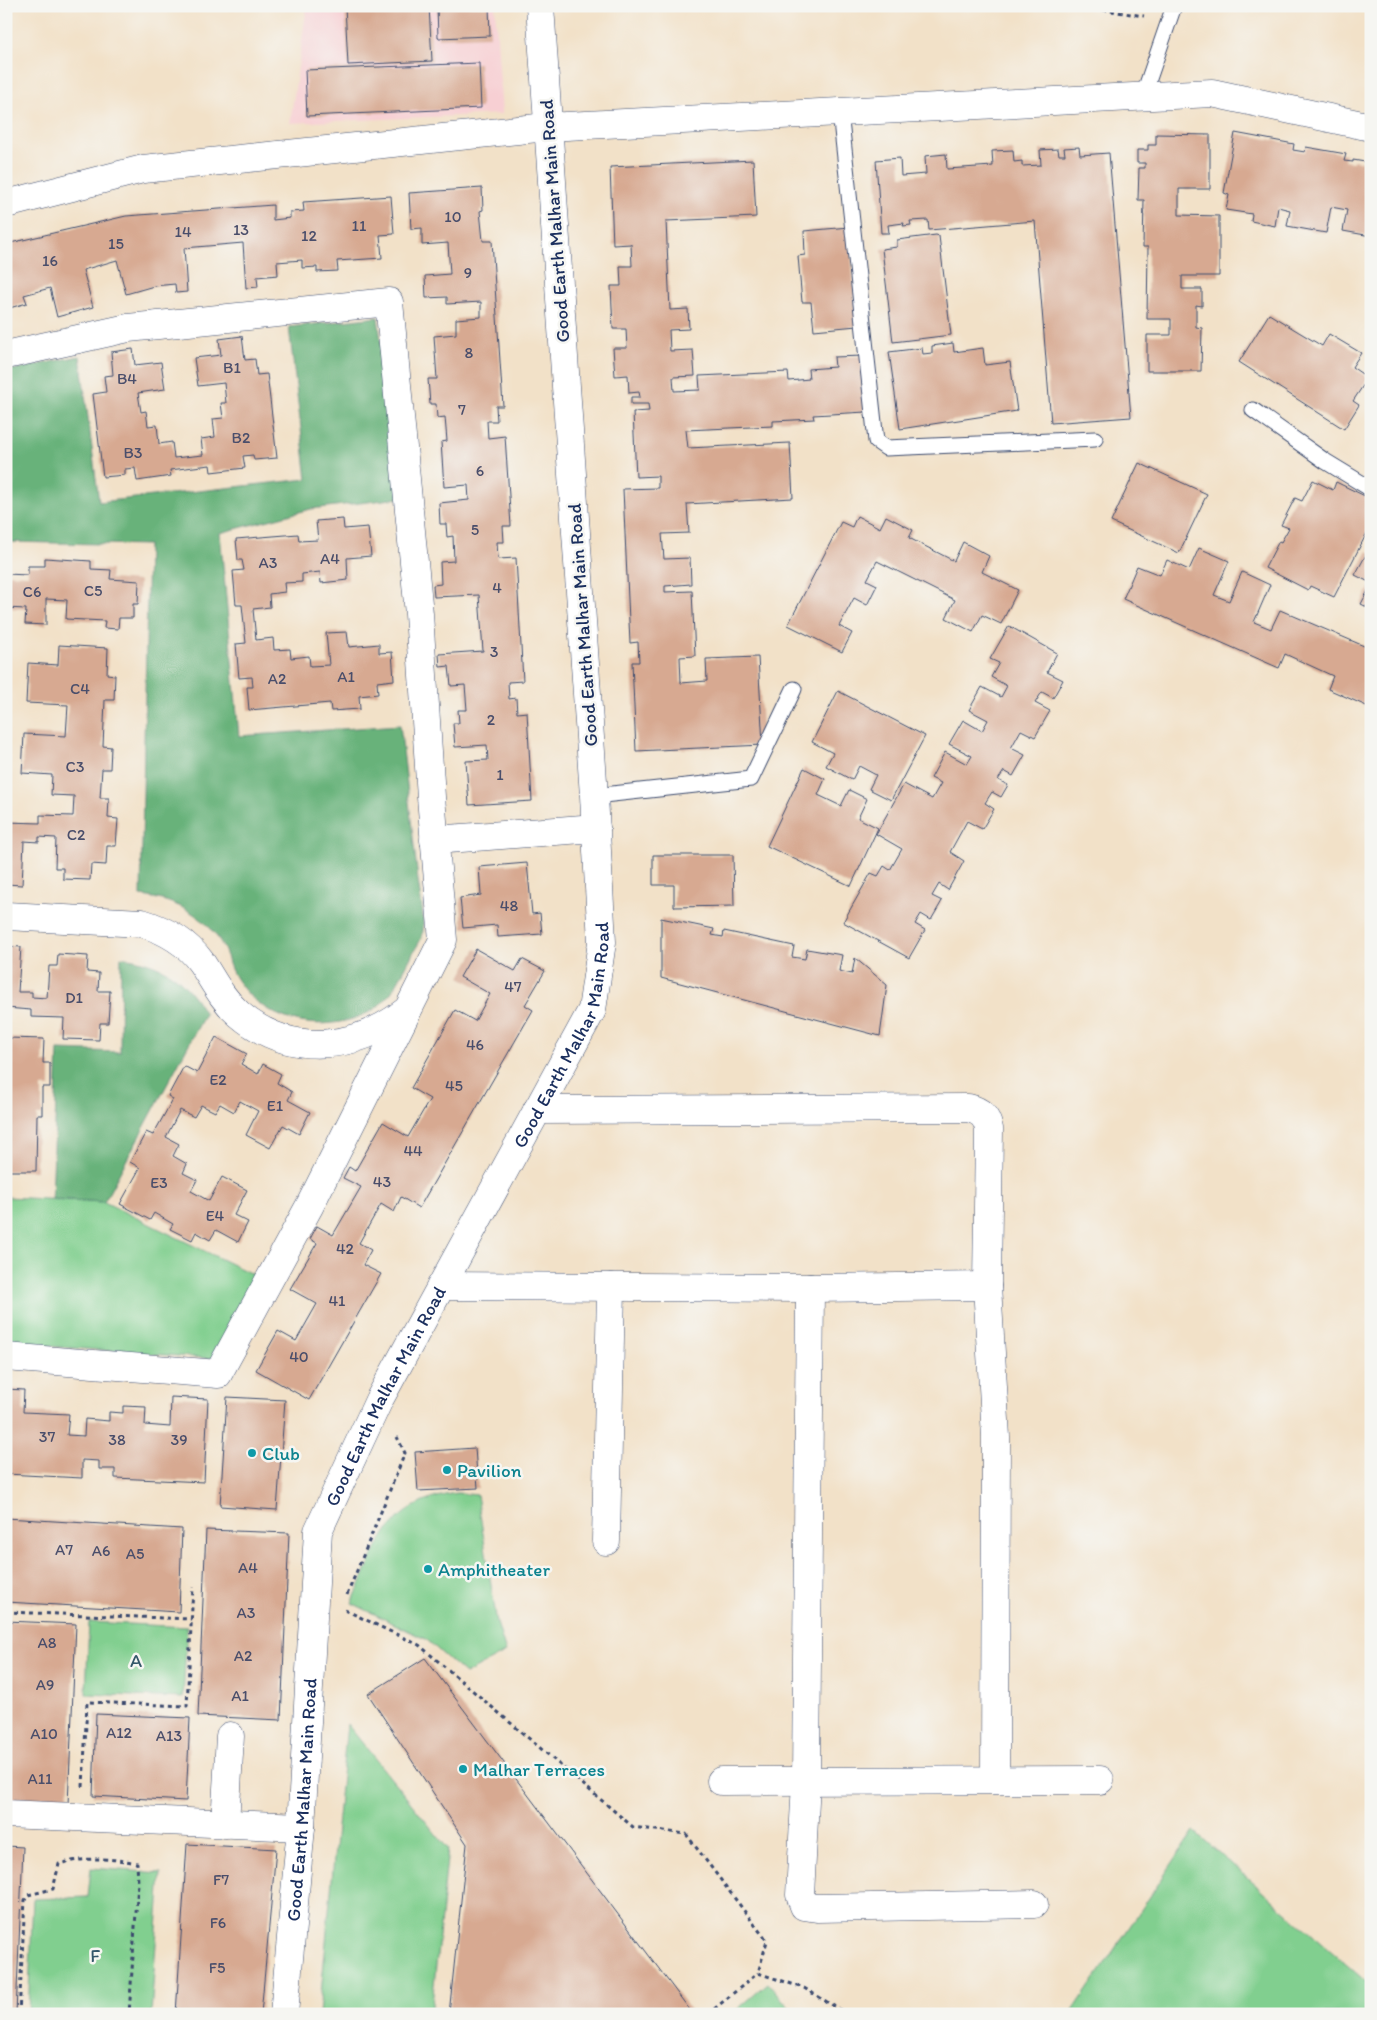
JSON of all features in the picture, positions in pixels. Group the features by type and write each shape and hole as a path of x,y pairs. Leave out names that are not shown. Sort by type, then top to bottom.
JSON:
{"street":[{"name":"Good Earth Malhar Main Road","path":"284,2014 301,1827 318,1530 379,1400 592,1010 602,942 594,796 540,6"},
{"path":"6,204 142,169 547,127 1212,93 1371,126"},
{"path":"6,355 128,328 389,302 419,614 434,840 443,940 310,1205 218,1374 6,1357"},
{"path":"434,840 596,828"},
{"path":"6,916 142,923 159,928 176,937 189,948 200,961 222,996 239,1014 259,1028 282,1038 306,1044 329,1044 351,1041 372,1034 392,1022 409,1008"},
{"path":"537,1110 968,1108 976,1110 987,1120 989,1129 987,1286 996,1437 995,1780"},
{"path":"441,1286 810,1288 987,1286"},
{"path":"606,1541 611,1287"},
{"path":"810,1288 806,1782 800,1895 804,1906 817,1908 1034,1904"},
{"path":"225,1824 230,1736"},
{"path":"721,1781 1100,1780"},
{"path":"6,1814 301,1827"}],"lane":[{"path":"1143,96 1172,13"},
{"path":"840,112 876,441 886,448 1095,439"},
{"path":"1253,410 1326,461 1371,489"},
{"path":"594,796 751,779 794,689"}],"path":[{"path":"1098,6 1098,9 1172,13"},
{"path":"346,1600 405,1454 379,1400"},
{"path":"81,1818 87,1702 187,1706 193,1587"},
{"path":"342,1609 419,1645 633,1827 686,1834 767,1941 758,1973 708,2014"},
{"path":"6,1612 191,1620"},
{"path":"19,2014 25,1900 28,1895 54,1889 59,1864 71,1860 105,1859 137,1863 138,1883 129,2014"},
{"path":"758,1973 804,1988 847,2014"}],"shaded area":[{"path":"307,6 495,6 502,114 290,123"}],"green space":[{"path":"378,317 400,498 311,509 220,533 239,736 400,725 422,910 423,934 394,988 380,1005 359,1017 345,1021 322,1024 298,1022 276,1014 249,994 233,973 219,939 201,920 179,906 141,896 148,545 6,542 6,371 80,356 99,502 307,479 289,327"},
{"path":"121,957 149,963 171,974 189,991 205,1014 104,1202 52,1199 58,1050 120,1052"},
{"path":"6,1197 104,1202 258,1277 218,1359 6,1343"},
{"name":"Amphitheater","path":"457,1493 477,1495 497,1623 506,1652 465,1674 427,1640 352,1603 378,1546 399,1517 414,1506 433,1498"},
{"name":"A","path":"89,1622 187,1627 183,1698 86,1694"},
{"path":"347,1724 448,1849 431,2014 319,2014"},
{"path":"1194,1831 1371,1986 1371,2014 1071,2014"},
{"name":"F","path":"91,1868 161,1873 151,2014 28,2014 33,1899 88,1897"},
{"path":"768,1983 795,2014 732,2014"}],"building":[{"path":"345,6 429,6 432,61 348,65"},
{"path":"437,6 489,6 490,36 438,38"},
{"path":"898,6 913,6 913,8 899,9"},
{"path":"479,63 481,108 307,116 305,70"},
{"path":"1235,133 1294,144 1293,150 1305,152 1306,147 1346,154 1344,161 1353,162 1353,160 1371,163 1371,236 1343,231 1347,210 1331,207 1326,233 1287,226 1290,210 1278,207 1275,226 1251,221 1252,214 1226,210 1229,195 1224,193"},
{"path":"1156,134 1210,135 1210,189 1179,189 1179,215 1219,216 1219,276 1182,276 1182,289 1202,289 1202,306 1196,305 1196,327 1202,328 1201,371 1147,371 1147,335 1171,335 1171,319 1147,319 1148,247 1143,247 1144,200 1138,200 1139,168 1145,168 1145,163 1137,163 1137,150 1148,150 1148,145 1156,145"},
{"path":"1079,147 1080,155 1109,153 1131,417 1051,423 1035,221 929,230 928,220 910,221 911,225 903,226 904,223 888,225 889,233 881,233 876,160 900,158 901,176 926,174 925,156 946,154 947,169 993,166 992,151 1013,150 1014,162 1022,161 1022,166 1041,165 1040,150 1058,149 1059,155 1065,155 1064,148"},
{"path":"753,160 756,217 666,221 670,310 688,309 689,329 669,330 670,351 693,350 695,376 673,377 674,391 700,390 699,376 788,372 789,381 809,379 808,369 835,367 834,357 863,356 866,412 813,415 814,419 773,421 773,426 686,430 688,448 790,443 793,498 687,504 689,533 662,534 664,559 690,558 691,584 665,586 665,592 692,591 695,656 680,657 681,683 707,681 706,659 758,657 763,745 636,751 632,662 639,662 638,642 630,643 623,489 658,488 658,476 636,477 633,412 649,411 648,404 631,404 631,397 640,397 639,392 629,393 628,375 615,376 613,348 627,348 626,329 613,329 611,286 621,286 620,266 632,266 631,244 613,245 610,167"},
{"path":"482,188 483,210 480,211 483,241 492,241 503,406 496,406 497,421 487,421 488,438 505,436 511,526 503,526 504,542 497,542 498,559 516,558 523,681 508,682 509,699 516,698 517,713 527,712 532,801 469,805 466,761 488,760 487,745 455,747 453,723 459,723 458,710 467,710 465,685 451,686 449,666 440,667 439,654 483,651 479,595 434,597 433,585 441,584 440,562 454,561 453,536 447,537 446,524 440,524 439,503 469,500 468,485 444,487 441,442 447,441 445,417 437,418 436,404 430,404 428,379 437,379 434,336 456,334 456,319 481,317 481,302 447,304 447,297 426,298 425,276 450,274 448,243 422,245 422,228 411,229 409,193"},
{"path":"391,196 394,234 380,235 382,258 337,261 338,271 317,272 317,267 302,268 302,260 277,262 278,275 257,277 258,287 246,288 243,243 184,248 187,292 176,293 175,284 154,286 126,294 117,260 83,270 93,307 57,317 50,288 24,295 27,303 6,309 6,244 126,216 273,205 273,220 290,218 290,212 304,211 303,202"},
{"path":"849,227 857,326 814,330 811,302 802,302 798,256 805,255 804,231"},
{"path":"939,236 951,335 893,342 882,249 897,247 897,240"},
{"path":"1269,314 1322,346 1329,334 1361,353 1352,367 1368,378 1353,401 1359,405 1344,429 1239,362"},
{"path":"242,336 245,360 255,359 257,375 267,374 277,458 254,460 253,455 243,456 245,468 211,472 210,465 170,470 171,476 137,481 135,468 125,469 125,475 103,477 93,394 106,392 104,376 113,375 111,352 133,349 135,365 161,362 165,389 138,393 141,412 146,411 148,426 157,425 159,444 172,442 174,458 203,455 201,439 215,437 213,419 223,418 221,403 226,403 224,383 198,386 194,358 221,355 219,339"},
{"path":"953,343 954,352 983,348 985,365 1010,362 1017,411 900,429 889,352 922,348 923,354 932,353 932,346"},
{"path":"1139,463 1207,494 1179,553 1111,522"},
{"path":"1313,480 1333,490 1336,482 1371,499 1371,525 1334,597 1310,586 1308,590 1265,568 1279,541 1281,542 1289,528 1281,525 1295,498 1302,501"},
{"path":"857,516 880,528 886,516 913,530 909,538 954,561 963,542 989,556 982,572 1018,590 1001,624 982,615 973,632 946,618 955,600 877,561 867,580 877,585 867,605 854,598 839,626 852,633 842,652 788,625 841,522 852,527"},
{"path":"343,519 344,529 368,527 371,556 347,558 348,580 321,583 320,572 302,574 302,582 284,583 285,592 269,594 270,607 253,609 256,640 273,638 274,650 290,649 291,658 309,656 310,666 329,665 326,633 347,632 349,647 379,644 379,653 392,652 394,680 377,682 378,694 359,696 360,709 331,711 330,703 249,710 247,687 253,687 252,677 239,678 236,644 246,643 242,605 236,605 233,571 244,570 242,560 238,560 236,539 298,534 299,541 318,540 316,521"},
{"path":"1199,548 1229,561 1214,595 1229,601 1242,572 1270,585 1254,622 1271,629 1280,610 1371,649 1371,656 1367,665 1371,667 1371,708 1328,689 1333,676 1285,654 1279,668 1123,599 1137,566 1160,575 1167,560 1189,570"},
{"path":"1368,551 1371,553 1371,583 1355,575"},
{"path":"45,558 91,561 91,569 111,570 110,579 139,581 138,604 133,604 133,618 119,618 118,629 104,628 105,621 66,619 67,600 46,599 46,625 25,624 26,609 6,608 6,574 28,575 28,566 45,566"},
{"path":"1371,585 1371,609 1361,604"},
{"path":"1009,626 1057,653 1047,672 1063,680 1053,698 1042,692 1035,703 1050,711 1035,737 1021,730 1011,748 1025,755 1013,776 1004,771 998,780 1008,785 1001,797 992,792 985,803 994,809 982,829 967,821 950,852 964,861 948,890 939,884 932,896 942,901 931,920 921,914 915,924 925,930 909,958 843,922 871,873 878,876 884,866 890,870 902,849 876,834 904,784 932,799 941,783 931,778 945,752 967,764 972,756 949,744 963,720 982,731 988,720 969,710 982,687 1001,697 1007,686 991,677 999,663 990,659"},
{"path":"59,645 108,648 107,674 115,675 114,700 105,700 103,746 111,747 110,769 102,769 100,798 109,798 108,818 118,819 116,846 107,846 106,865 91,864 90,880 63,879 63,868 55,868 56,838 39,837 39,842 24,841 22,885 6,884 6,822 40,823 40,815 73,816 74,796 51,795 52,775 22,773 24,734 66,736 68,705 26,703 28,663 58,665"},
{"path":"838,691 925,736 891,800 869,789 876,775 859,766 852,780 826,766 833,753 812,742"},
{"path":"804,768 825,779 818,795 841,806 849,790 867,799 858,818 878,828 851,886 767,846"},
{"path":"653,855 733,855 734,906 674,907 674,885 653,885"},
{"path":"527,863 532,914 540,913 542,934 498,937 497,925 463,928 460,898 481,895 479,867"},
{"path":"661,918 714,929 712,935 723,937 724,931 794,946 792,957 805,959 807,949 842,955 839,971 852,974 855,958 887,985 880,1036 661,978"},
{"path":"6,946 21,947 18,992 32,992 32,997 47,998 49,966 57,966 58,954 88,956 87,972 99,973 98,991 110,991 108,1023 100,1023 99,1040 63,1039 64,1018 31,1017 31,1010 6,1008"},
{"path":"476,949 515,971 522,959 545,971 525,1005 533,1010 419,1208 401,1197 394,1212 381,1204 359,1243 371,1250 363,1265 381,1274 309,1400 256,1370 278,1331 296,1341 317,1304 290,1289 317,1243 310,1239 317,1226 333,1235 361,1187 343,1178 349,1167 355,1171 383,1122 408,1137 430,1099 411,1088 455,1010 475,1021 490,994 460,977"},
{"path":"216,1037 247,1054 241,1064 258,1074 263,1064 281,1074 277,1083 292,1092 288,1100 310,1112 299,1134 283,1125 270,1148 246,1135 258,1111 240,1101 234,1112 220,1104 215,1112 201,1105 194,1117 180,1110 166,1137 179,1144 173,1156 187,1164 183,1173 197,1180 191,1191 209,1201 222,1177 247,1190 234,1215 248,1222 238,1242 216,1230 210,1240 196,1232 192,1240 170,1229 173,1224 154,1213 150,1220 120,1204 140,1168 130,1162 146,1132 153,1135 173,1099 168,1096 184,1066 197,1073"},
{"path":"8,1038 44,1039 43,1063 50,1063 50,1087 42,1087 42,1115 37,1115 36,1171 6,1171"},
{"path":"6,1389 24,1390 23,1412 69,1414 67,1435 84,1436 85,1419 109,1421 109,1412 123,1413 123,1406 146,1407 145,1425 170,1427 171,1397 208,1399 204,1482 115,1478 115,1469 99,1469 99,1461 82,1460 82,1478 6,1474"},
{"name":"Club","path":"227,1397 285,1400 277,1510 220,1506"},
{"name":"Pavilion","path":"475,1448 478,1488 418,1491 415,1452"},
{"path":"6,1518 182,1529 179,1612 6,1602"},
{"path":"206,1530 289,1533 281,1720 198,1716"},
{"path":"6,1621 76,1624 68,1804 6,1802"},
{"name":"Malhar Terraces","path":"425,1658 693,2014 449,2014 467,1844 368,1694"},
{"path":"96,1714 190,1718 186,1801 93,1796"},
{"path":"187,1844 276,1849 261,2014 176,2014"},
{"path":"6,1846 23,1847 16,2014 6,2014"}],"place":[{"name":"Club","path":"252,1453"},
{"name":"Pavilion","path":"447,1470"},
{"name":"Amphitheater","path":"428,1569"},
{"name":"Malhar Terraces","path":"463,1769"}]}
